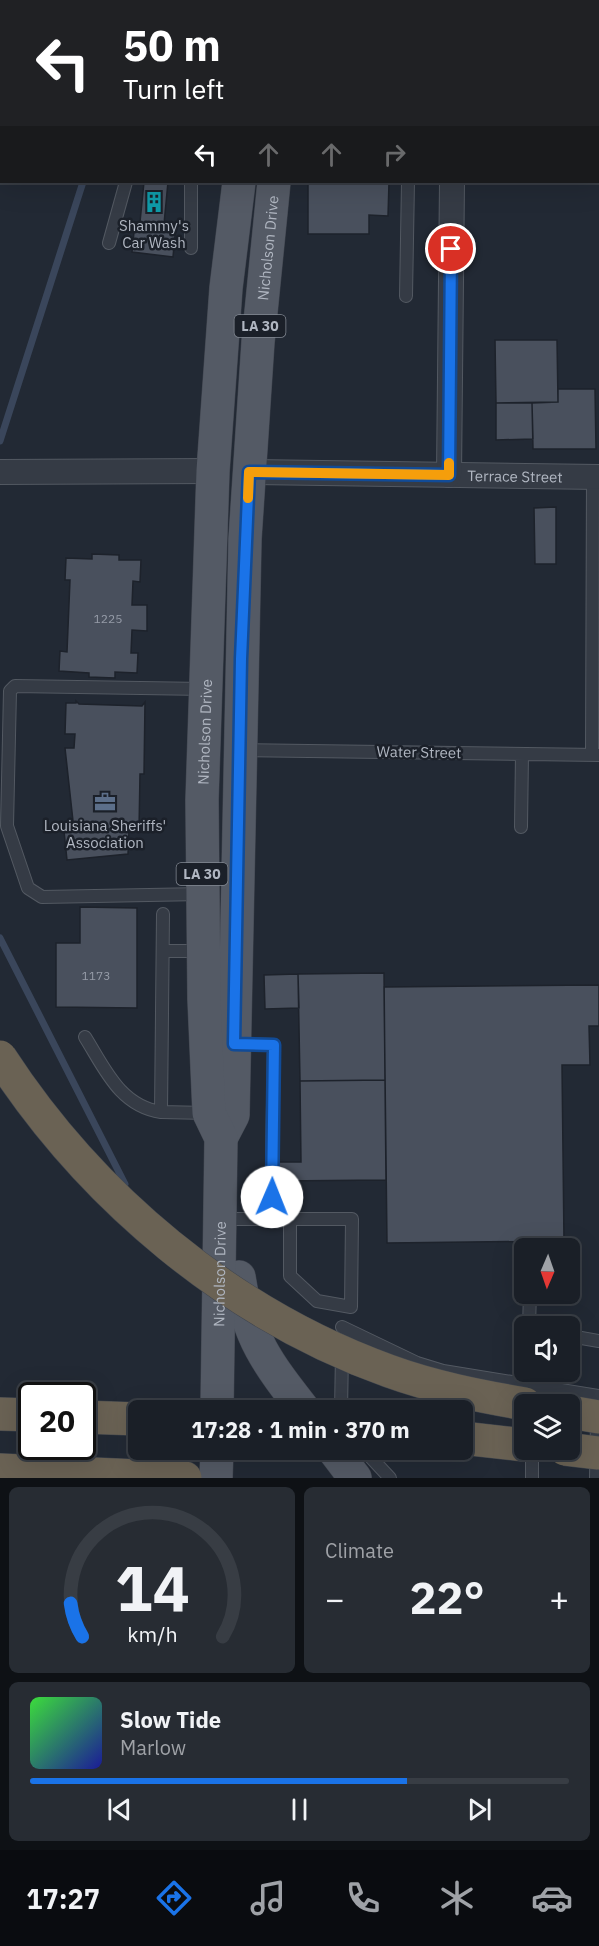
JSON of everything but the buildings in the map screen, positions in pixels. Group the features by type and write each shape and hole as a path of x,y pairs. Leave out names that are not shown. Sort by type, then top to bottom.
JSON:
{"highway":[{"path":"0,1057 46,1123 84,1165 146,1224 218,1283 305,1334 377,1366 423,1382 521,1394"},
{"path":"0,1414 18,1415"},
{"path":"96,1418 128,1419"},
{"path":"473,1439 514,1444"},
{"path":"580,1451 599,1453"},
{"path":"0,1470 185,1478"}],"main road":[{"name":"Nicholson Drive","path":"217,1400 220,1226 203,951 202,894 205,689 213,471 226,288 239,183"},
{"name":"Nicholson Drive","path":"215,1126 233,1114 241,659 249,472 258,342 274,183"},
{"path":"220,1226 235,1251 247,1320 260,1350 297,1400"},
{"path":"216,1478 217,1460"},
{"path":"341,1460 355,1478"}],"street":[{"path":"449,475 452,183"},
{"path":"0,472 213,471"},
{"name":"Terrace Street","path":"249,472 596,477"}],"lane":[{"path":"109,243 126,183"},
{"path":"191,183 191,248"},
{"path":"406,296 408,183"},
{"path":"596,477 596,755"},
{"path":"202,894 42,897 28,888 7,826 10,691 15,686 205,689"},
{"name":"Water Street","path":"240,750 596,755"},
{"path":"521,827 522,754"},
{"path":"161,1112 163,914"},
{"path":"163,951 203,951"},
{"path":"85,1037 123,1095 141,1107 215,1126"},
{"path":"234,1044 274,1045 272,1219"},
{"path":"220,1226 272,1219 290,1219 352,1219 351,1307 317,1300 290,1276 290,1219"},
{"path":"340,1305 341,1400"},
{"path":"342,1327 417,1363 525,1394"},
{"path":"580,1338 599,1341"},
{"path":"591,1405 596,1478"},
{"path":"373,1460 390,1478"},
{"path":"532,1460 532,1478"}],"waterway":[{"path":"0,441 83,183"},
{"path":"0,938 125,1184"}],"slow traffic":[{"path":"248,498 249,472 449,475 449,463"}],"place":[{"name":"Shammy's Car Wash","path":"154,202"},
{"name":"Louisiana Sheriffs' Association","path":"105,802"}],"route":[{"path":"272,1197 274,1045 234,1044 238,935 241,659 249,472 449,475 451,249"}]}
